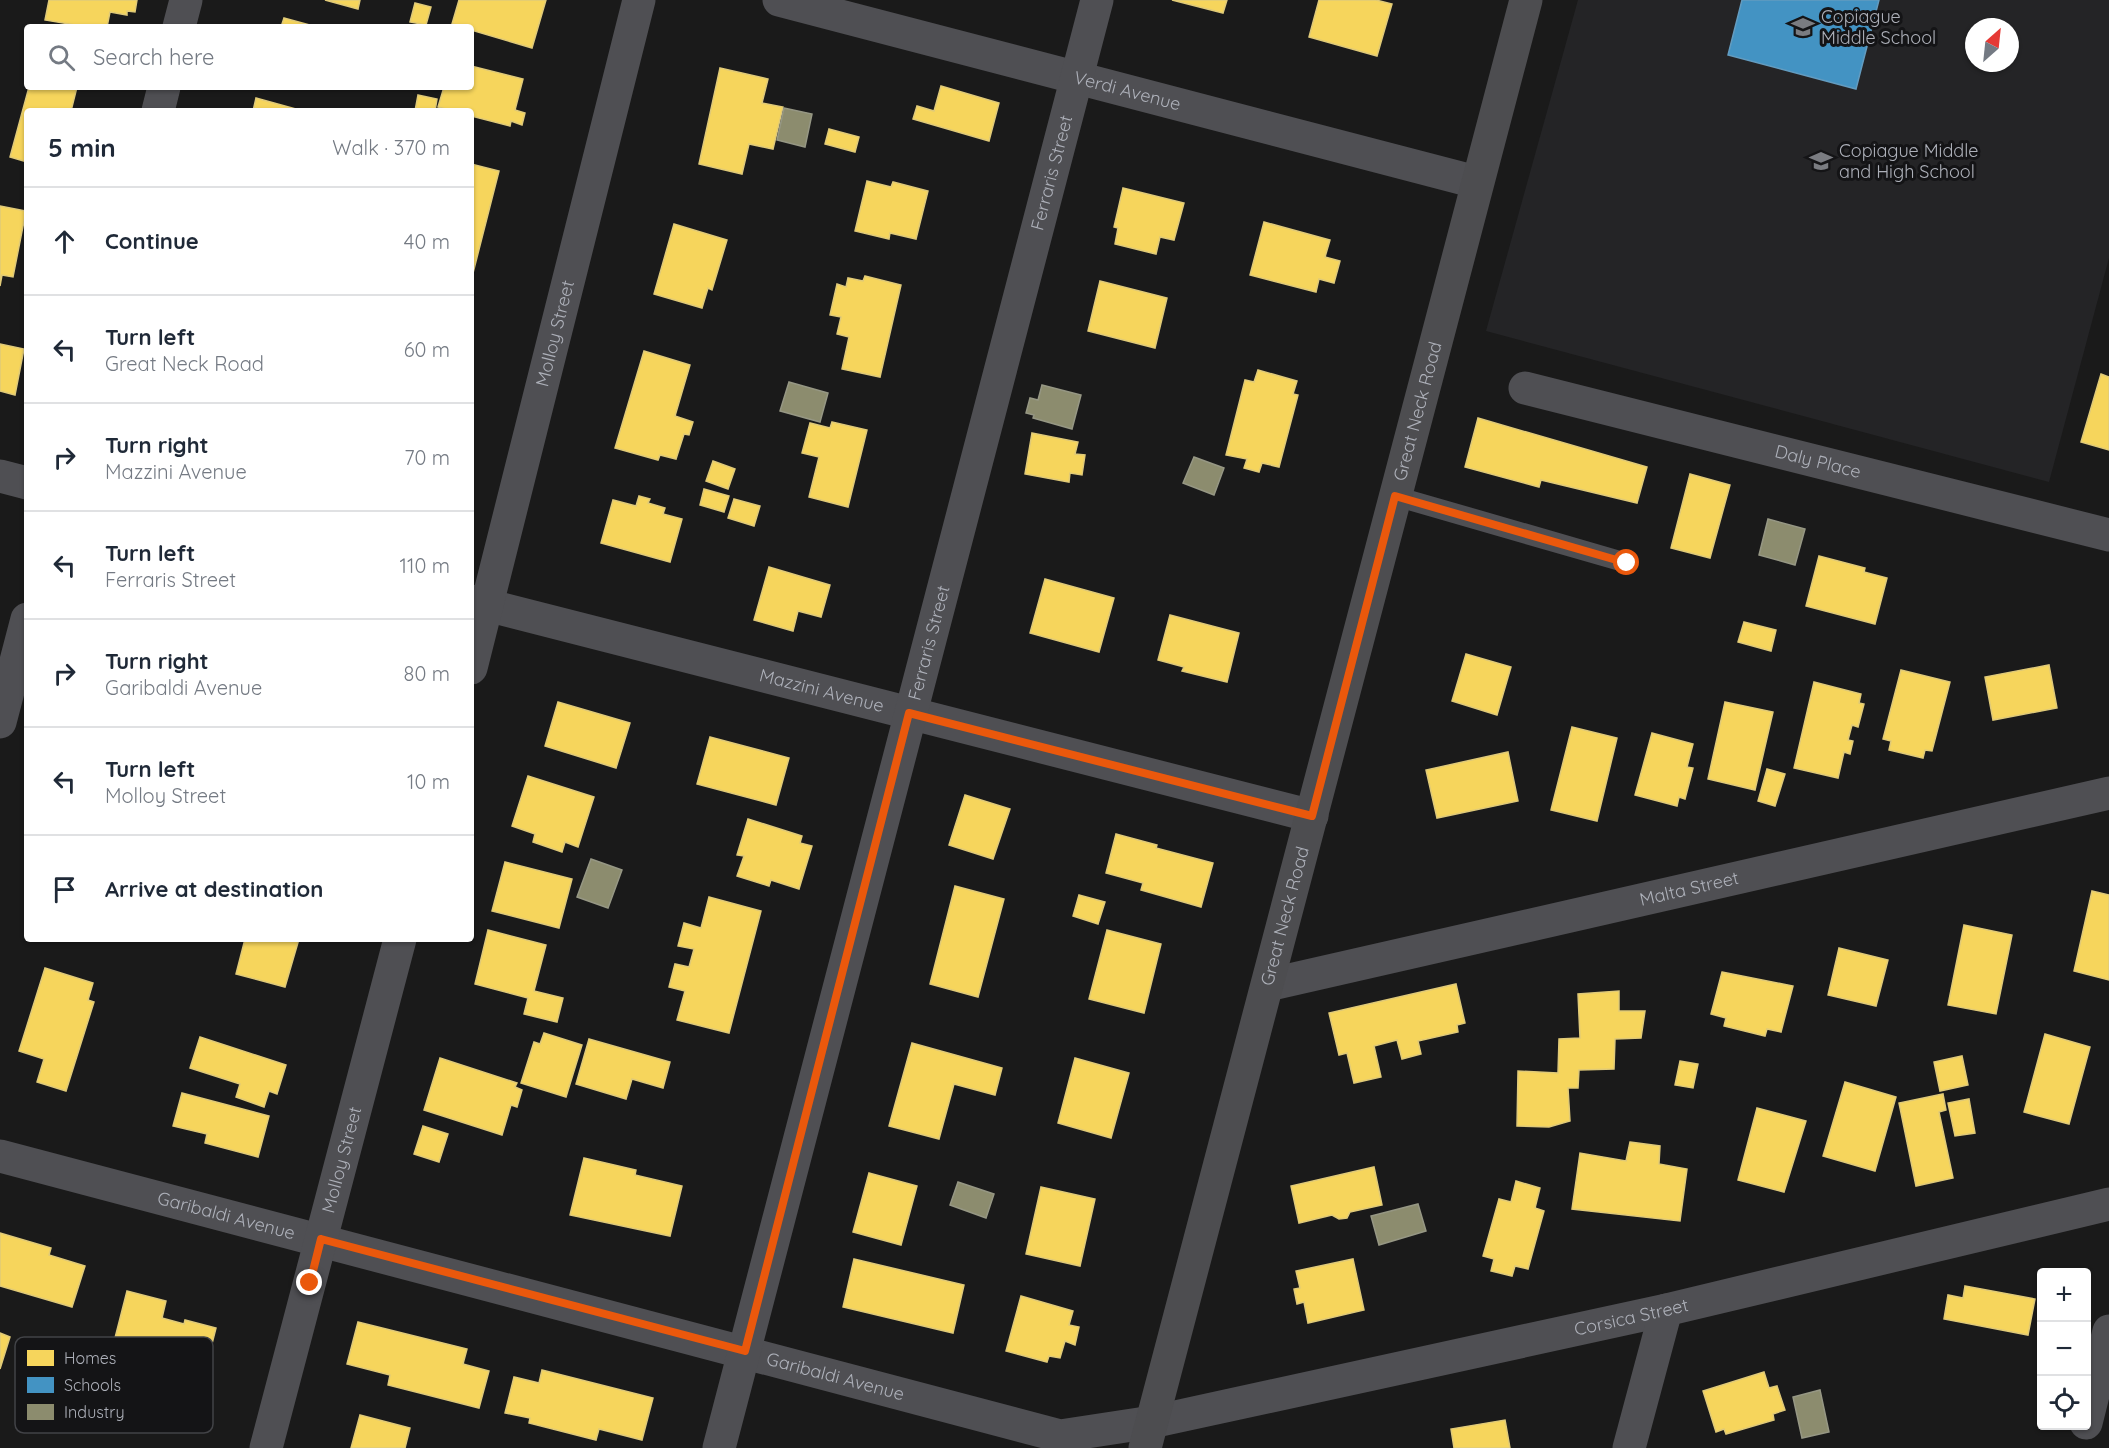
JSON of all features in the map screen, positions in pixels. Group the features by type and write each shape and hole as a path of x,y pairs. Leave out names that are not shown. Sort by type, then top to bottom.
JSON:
{"main road":[{"name":"Great Neck Road","path":"1148,1435 1268,985 1476,182 1526,0"}],"street":[{"path":"180,24 186,0"},
{"name":"Molloy Street","path":"474,644 479,603 639,0"},
{"name":"Verdi Avenue","path":"779,0 1076,80 1476,182"},
{"name":"Ferraris Street","path":"720,1448 909,713 1097,0"},
{"path":"159,108 163,90"},
{"name":"Daly Place","path":"1525,388 2109,535"},
{"path":"0,476 24,482"},
{"name":"Mazzini Avenue","path":"479,603 1312,816"},
{"path":"0,722 24,630"},
{"name":"Malta Street","path":"1268,985 2109,793"},
{"name":"Molloy Street","path":"266,1448 399,942"},
{"name":"Garibaldi Avenue","path":"0,1156 1060,1436 1148,1435"},
{"name":"Corsica Street","path":"1148,1435 2109,1204"},
{"path":"1629,1448 1666,1310"},
{"path":"2091,1404 2109,1331"},
{"path":"2080,1448 2084,1430"}],"lane":[{"path":"1395,496 1627,563"}],"shaded area":[{"name":"Copiague Middle and High School","path":"1578,0 2109,0 2109,258 2049,482 1486,331"}],"building: Homes":[{"path":"49,0 137,0 135,12 127,11 127,15 110,12 108,24 69,24 45,20"},
{"path":"325,0 360,0 358,9"},
{"path":"459,0 546,0 532,48 474,31 474,24 452,24"},
{"path":"1172,0 1227,0 1223,13"},
{"path":"1319,0 1376,0 1392,4 1377,56 1309,37"},
{"path":"415,3 431,7 426,24 410,22"},
{"path":"284,18 306,24 282,24"},
{"path":"474,67 523,79 515,110 525,113 522,125 511,121 510,126 474,117 474,108 438,107 443,90 474,90"},
{"path":"720,68 768,79 762,103 783,107 773,149 749,144 742,174 699,164"},
{"path":"941,86 999,103 989,141 913,119 917,106 934,111"},
{"path":"28,90 76,90 72,108 24,108 24,161 10,157"},
{"path":"418,95 437,99 436,108 416,108"},
{"path":"256,98 292,108 254,108"},
{"path":"829,129 859,137 855,152 825,144"},
{"path":"474,165 499,171 474,269"},
{"path":"867,181 891,187 893,182 928,191 916,239 890,233 889,239 855,231"},
{"path":"1123,188 1184,203 1174,240 1160,237 1156,254 1115,244 1118,228 1114,227"},
{"path":"0,206 24,211 24,221 13,277 2,275 0,286"},
{"path":"1264,222 1330,240 1325,257 1340,261 1334,283 1319,279 1316,292 1250,275"},
{"path":"674,224 727,240 712,290 708,288 702,308 654,294"},
{"path":"865,276 901,285 880,377 842,369 849,337 837,334 841,317 830,315 837,284 846,287 848,278 863,281"},
{"path":"1100,281 1167,298 1155,348 1088,331"},
{"path":"0,344 24,349 15,395 0,391"},
{"path":"644,351 690,365 675,416 693,422 689,435 684,434 676,459 660,455 658,460 615,448"},
{"path":"1258,370 1297,381 1293,394 1298,395 1279,467 1262,463 1259,472 1244,468 1247,459 1226,455 1245,380 1254,382"},
{"path":"2101,374 2109,377 2109,450 2081,442"},
{"path":"1478,418 1647,467 1637,503 1541,480 1539,487 1465,467"},
{"path":"832,422 867,430 848,507 809,497 819,457 802,453 810,423 830,428"},
{"path":"1032,433 1078,442 1075,454 1085,455 1082,475 1070,473 1069,482 1025,474"},
{"path":"713,461 735,469 728,489 706,481"},
{"path":"1690,474 1730,485 1710,558 1671,548"},
{"path":"704,489 729,496 724,512 700,505"},
{"path":"639,496 650,499 648,503 665,508 663,514 682,519 670,562 601,543 613,500 636,506"},
{"path":"734,499 760,506 754,526 728,518"},
{"path":"1819,556 1865,568 1864,572 1887,578 1875,624 1806,606"},
{"path":"769,567 830,585 821,617 798,611 793,631 754,620"},
{"path":"1045,579 1114,598 1099,652 1030,633"},
{"path":"1170,615 1239,633 1227,682 1182,671 1184,667 1158,660"},
{"path":"1744,622 1776,630 1771,651 1738,642"},
{"path":"1466,654 1511,667 1497,715 1452,701"},
{"path":"2049,665 2057,708 1993,720 1985,677"},
{"path":"1901,670 1950,682 1932,751 1925,750 1923,758 1889,750 1891,741 1883,739"},
{"path":"1814,682 1861,694 1859,703 1864,704 1858,727 1852,725 1848,740 1853,741 1850,754 1844,752 1838,778 1794,768"},
{"path":"558,702 630,723 616,768 545,746"},
{"path":"1725,702 1773,712 1755,790 1708,779"},
{"path":"1572,727 1617,738 1597,821 1551,810"},
{"path":"1652,733 1693,744 1687,767 1693,768 1685,799 1679,797 1677,806 1635,795"},
{"path":"710,737 789,758 776,805 697,784"},
{"path":"1508,752 1518,801 1437,818 1426,770"},
{"path":"1767,769 1785,774 1775,806 1758,801"},
{"path":"528,776 594,797 578,847 565,842 562,852 533,842 535,834 512,826"},
{"path":"965,795 1010,809 993,859 949,845"},
{"path":"748,819 802,836 800,843 812,846 799,889 771,880 769,886 737,876 744,856 737,855"},
{"path":"1116,834 1157,845 1156,848 1213,863 1201,907 1141,890 1143,883 1106,873"},
{"path":"505,862 572,879 559,928 492,911"},
{"path":"955,886 1004,899 978,997 930,984"},
{"path":"2092,891 2109,895 2109,980 2074,971"},
{"path":"1079,895 1105,902 1098,924 1073,916"},
{"path":"709,897 761,911 729,1033 677,1020 685,991 669,987 675,964 689,967 694,949 678,946 684,923 701,928"},
{"path":"1964,925 2012,935 1996,1014 1948,1005"},
{"path":"488,930 546,945 534,991 563,998 557,1022 524,1014 528,998 475,984"},
{"path":"1107,930 1161,944 1144,1013 1089,999"},
{"path":"244,942 298,942 285,987 236,974"},
{"path":"1839,948 1888,960 1876,1006 1828,995"},
{"path":"45,968 93,983 88,1000 94,1002 66,1091 37,1082 44,1059 19,1051"},
{"path":"1722,972 1793,986 1781,1032 1767,1029 1765,1036 1724,1026 1726,1018 1711,1014"},
{"path":"1456,984 1465,1023 1457,1025 1458,1032 1418,1041 1421,1054 1402,1059 1397,1040 1374,1046 1381,1077 1354,1083 1347,1053 1339,1055 1329,1013"},
{"path":"1619,991 1619,1011 1645,1011 1641,1038 1615,1039 1614,1069 1579,1070 1578,1088 1568,1088 1570,1121 1549,1127 1517,1126 1518,1071 1558,1073 1559,1039 1580,1038 1578,994"},
{"path":"544,1033 582,1045 566,1097 521,1083 534,1042 540,1044"},
{"path":"2045,1034 2090,1047 2069,1124 2024,1112"},
{"path":"200,1037 286,1065 277,1094 269,1091 264,1107 236,1097 240,1084 190,1068"},
{"path":"589,1039 670,1062 663,1088 632,1079 626,1099 576,1084"},
{"path":"912,1043 1002,1068 995,1095 954,1084 939,1139 889,1126"},
{"path":"1962,1056 1968,1085 1940,1091 1934,1062"},
{"path":"440,1058 517,1083 515,1087 522,1090 517,1107 511,1105 502,1135 424,1110"},
{"path":"1075,1058 1129,1073 1111,1138 1058,1123"},
{"path":"1680,1061 1698,1064 1693,1088 1675,1085"},
{"path":"1845,1082 1896,1097 1875,1171 1823,1156"},
{"path":"182,1093 269,1116 258,1157 205,1143 207,1134 173,1126"},
{"path":"1943,1094 1946,1110 1939,1112 1953,1178 1916,1186 1899,1103"},
{"path":"1969,1099 1975,1133 1955,1136 1948,1103"},
{"path":"1757,1108 1806,1121 1784,1192 1738,1180"},
{"path":"423,1126 448,1134 439,1162 414,1154"},
{"path":"1630,1142 1660,1146 1659,1164 1687,1169 1680,1221 1572,1209 1580,1153 1626,1161"},
{"path":"584,1158 636,1170 635,1175 682,1186 670,1236 570,1215"},
{"path":"1374,1167 1382,1205 1350,1212 1347,1218 1339,1219 1332,1215 1299,1223 1291,1186"},
{"path":"869,1173 917,1186 901,1245 853,1232"},
{"path":"1516,1181 1540,1188 1535,1208 1544,1211 1528,1269 1515,1266 1512,1276 1491,1271 1494,1259 1483,1256 1499,1199 1511,1202"},
{"path":"1041,1187 1095,1199 1080,1266 1026,1254"},
{"path":"0,1233 51,1248 49,1255 85,1266 72,1307 0,1286"},
{"path":"854,1259 964,1285 953,1333 843,1307"},
{"path":"1353,1259 1364,1310 1308,1323 1304,1302 1297,1304 1294,1289 1300,1288 1296,1271"},
{"path":"1965,1286 2035,1299 2028,1335 1944,1319 1948,1295 1963,1298"},
{"path":"127,1291 166,1301 162,1318 184,1324 185,1320 216,1328 213,1340 213,1337 115,1337"},
{"path":"1021,1296 1073,1311 1069,1325 1079,1327 1075,1345 1065,1341 1060,1358 1049,1356 1047,1362 1006,1351"},
{"path":"358,1322 467,1349 463,1364 489,1371 479,1408 388,1385 390,1375 347,1364"},
{"path":"0,1333 10,1337 0,1369"},
{"path":"542,1370 653,1398 642,1440 599,1429 596,1440 529,1423 530,1418 505,1413 514,1377 539,1383"},
{"path":"1764,1372 1769,1388 1777,1386 1785,1410 1773,1414 1774,1420 1726,1434 1724,1429 1716,1432 1703,1391"},
{"path":"360,1415 410,1428 405,1448 351,1448"},
{"path":"1505,1420 1510,1448 1454,1448 1451,1429"}],"building: Schools":[{"name":"Copiague Middle School","path":"1742,0 1879,0 1856,89 1728,55"}],"building: Industry":[{"path":"784,108 812,114 805,147 777,140"},
{"path":"789,382 828,393 820,422 780,411"},
{"path":"1042,385 1081,395 1072,429 1033,418 1034,415 1026,413 1030,398 1038,400"},
{"path":"1194,457 1224,468 1214,495 1183,483"},
{"path":"1768,519 1805,529 1795,565 1759,555"},
{"path":"591,859 622,870 608,908 577,897"},
{"path":"958,1182 994,1194 986,1218 950,1205"},
{"path":"1418,1204 1426,1231 1379,1245 1371,1216"},
{"path":"1820,1390 1829,1432 1802,1438 1793,1397"}],"place":[{"name":"Copiague Middle School","path":"1803,27"},
{"name":"Copiague Middle and High School","path":"1821,161"}],"route":[{"path":"310,1283 321,1239 745,1351 909,713 1312,816 1395,496 1627,563"}]}
